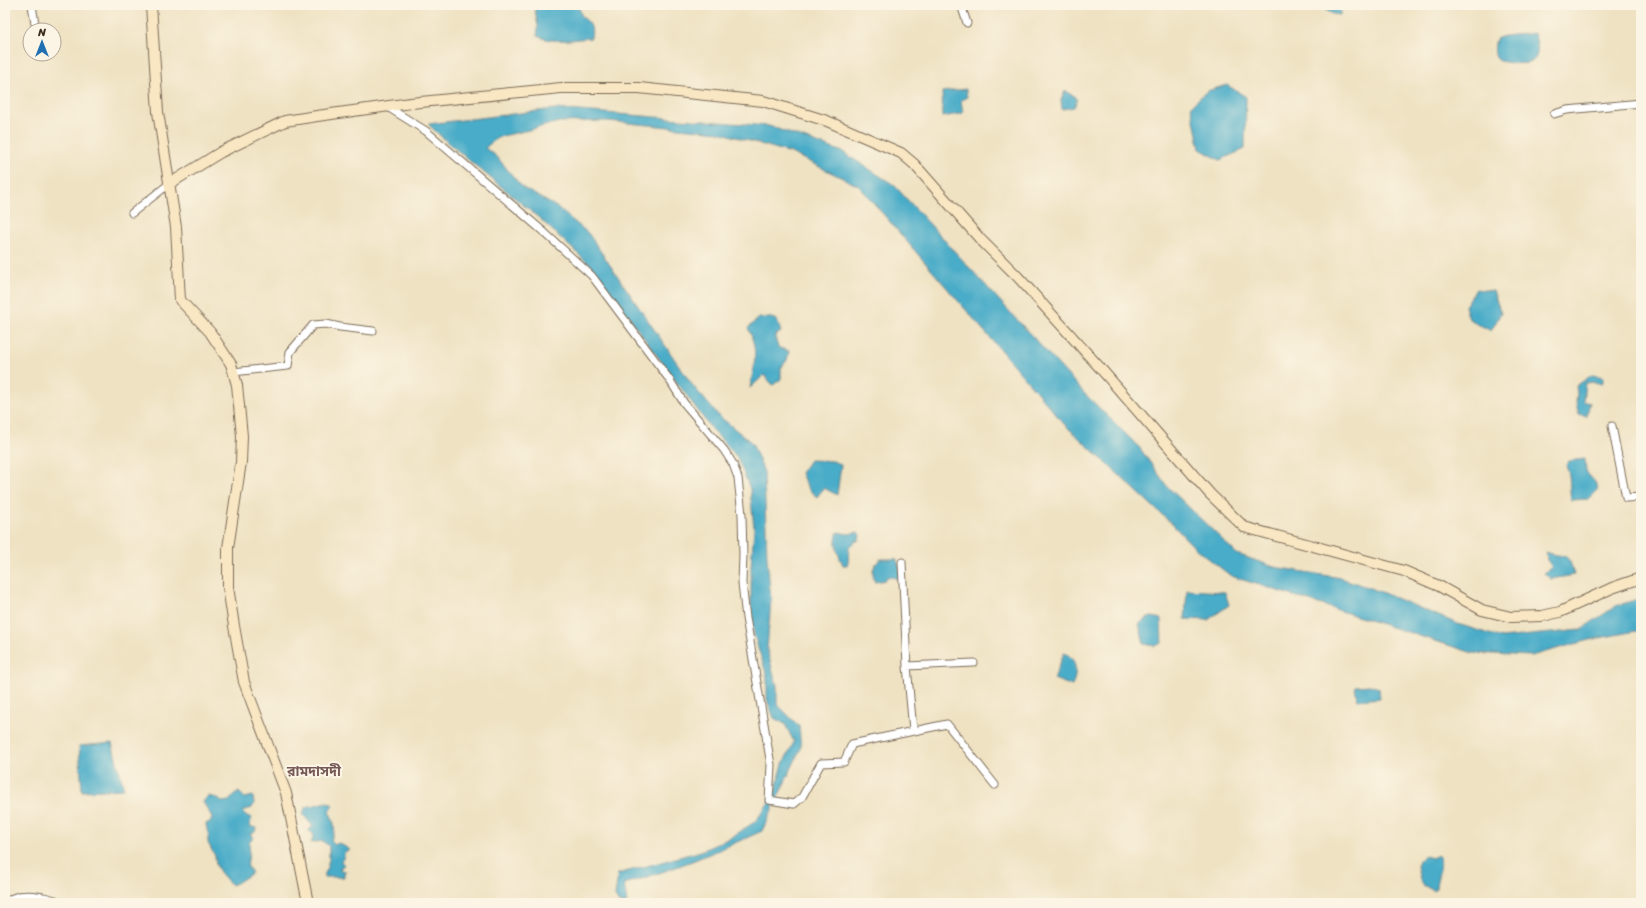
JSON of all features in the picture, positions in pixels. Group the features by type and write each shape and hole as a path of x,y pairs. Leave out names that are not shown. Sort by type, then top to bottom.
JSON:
{"main road":[{"path":"151,5 158,112 176,227 180,300 210,332 231,364 237,385 242,436 241,462 228,548 228,588 244,682 286,793 308,903"},
{"path":"169,184 221,152 285,120 386,106 560,88 639,88 763,101 827,120 901,152 914,164 981,240 1018,277 1210,494 1244,528 1404,571 1439,586 1482,610 1511,617 1542,616 1560,612 1612,588 1641,578"}],"street":[{"path":"32,5 35,22"},
{"path":"961,5 967,23"},
{"path":"1554,114 1567,110 1641,103"},
{"path":"386,106 426,131 545,233 592,276 669,379 684,403 724,450 733,464 738,478 742,514 742,583 745,611 771,765 769,800 794,804 802,796 821,763 844,762 852,744 947,724 995,786"},
{"path":"132,214 169,184"},
{"path":"234,372 288,366 290,352 313,325 326,324 373,331"},
{"path":"1612,426 1626,498 1641,497"},
{"path":"902,562 907,666 913,730"},
{"path":"907,666 974,663"},
{"path":"6,903 8,900 25,895 50,898 62,903"}],"water":[{"path":"534,5 578,5 582,17 591,26 591,38 550,40 537,36 538,27"},
{"path":"1322,5 1341,5 1340,15 1333,14 1322,8"},
{"path":"1534,33 1537,45 1535,59 1530,62 1517,63 1499,61 1497,59 1494,51 1496,39 1505,36"},
{"path":"1227,85 1246,97 1245,149 1220,160 1200,149 1191,106 1207,91"},
{"path":"966,89 967,97 961,100 963,113 943,117 942,92"},
{"path":"1065,91 1072,94 1077,100 1074,107 1062,109 1061,100"},
{"path":"555,109 769,126 843,152 894,185 1085,394 1139,447 1167,486 1237,554 1274,567 1341,578 1381,592 1458,624 1502,638 1580,630 1616,606 1641,598 1641,630 1589,640 1531,656 1473,653 1231,576 1195,548 1172,524 1066,426 859,186 791,153 719,132 608,121 559,122 498,137 485,148 496,156 523,188 555,206 588,233 693,386 719,416 752,443 764,472 767,557 771,600 767,650 777,686 777,704 799,726 801,748 762,831 677,867 624,884 627,903 619,903 615,896 618,874 701,851 730,838 756,821 774,795 783,764 794,742 785,724 774,718 767,700 767,676 754,635 751,610 751,567 754,528 750,489 737,457 710,427 589,264 539,218 447,142 428,124"},
{"path":"1476,289 1493,291 1501,313 1491,331 1469,319 1465,306"},
{"path":"759,318 772,318 777,320 781,332 776,335 776,342 779,348 789,351 787,360 781,368 781,379 773,385 764,375 750,388 755,351 748,328"},
{"path":"1592,375 1604,377 1602,384 1595,382 1585,383 1583,401 1590,403 1586,417 1579,414 1576,404 1576,386"},
{"path":"1585,459 1586,472 1595,482 1598,489 1588,499 1571,500 1568,470 1566,466 1569,461"},
{"path":"810,460 833,461 841,465 837,495 824,488 817,497 808,489 801,473"},
{"path":"838,532 848,534 858,532 860,536 858,541 855,541 854,544 850,546 847,565 843,565 839,557 836,541"},
{"path":"1546,552 1568,559 1574,575 1551,579 1544,573 1552,567 1547,560"},
{"path":"881,559 896,559 900,569 899,579 888,576 885,580 875,582 873,575 874,569 876,563"},
{"path":"1187,590 1225,592 1229,605 1208,620 1185,619"},
{"path":"1152,617 1161,619 1162,643 1155,646 1144,644 1139,624 1147,618"},
{"path":"1064,653 1069,655 1074,662 1075,676 1072,686 1054,679"},
{"path":"1370,685 1379,688 1380,698 1358,700 1355,686"},
{"path":"112,743 124,789 82,791 79,746"},
{"path":"238,791 245,798 253,796 254,804 252,808 242,811 247,816 252,818 249,826 256,828 255,832 250,834 253,838 249,843 248,867 252,873 237,883 231,885 216,865 215,856 208,843 208,837 210,835 206,824 211,821 212,817 203,802 208,796 217,798 222,802 229,801"},
{"path":"327,802 333,805 329,812 334,825 334,832 331,839 334,845 339,843 350,850 344,852 344,858 341,861 344,865 341,867 340,871 346,871 344,873 344,877 324,877 329,860 329,846 322,841 311,843 314,835 308,830 313,827 303,814 306,807"},
{"path":"1425,855 1431,858 1439,855 1440,859 1441,864 1434,891 1423,885 1420,880 1417,866 1419,860"}],"district":[{"name":"রামদাসদী","path":"314,771"}]}
